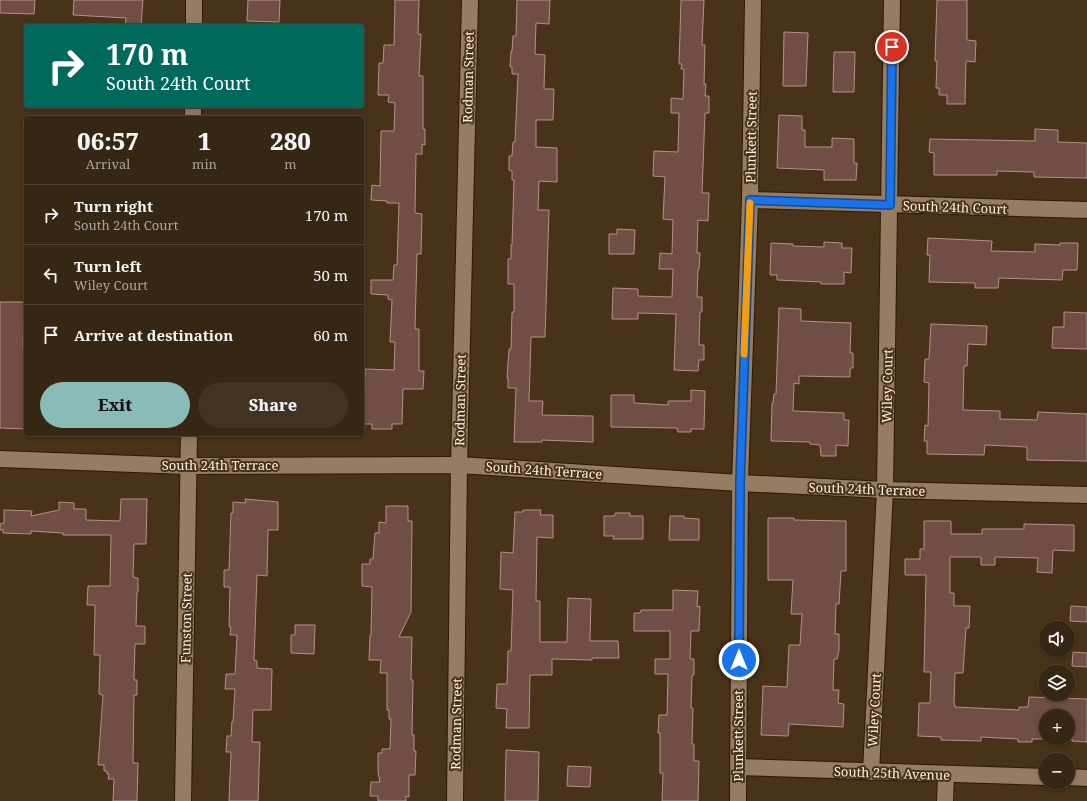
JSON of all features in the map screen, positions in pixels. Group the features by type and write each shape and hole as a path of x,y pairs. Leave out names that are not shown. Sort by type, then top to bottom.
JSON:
{"street":[{"path":"194,0 194,24"},
{"name":"Rodman Street","path":"454,801 459,465 470,0"},
{"name":"Plunkett Street","path":"738,801 740,483 750,200 753,0"},
{"name":"Wiley Court","path":"871,772 885,490 892,0"},
{"name":"South 24th Court","path":"750,200 1087,210"},
{"name":"Funston Street","path":"183,801 189,436"},
{"name":"South 24th Terrace","path":"0,459 188,466 459,465 740,483 885,490 1087,495"},
{"name":"South 25th Avenue","path":"739,767 1039,777"},
{"path":"945,801 946,774"},
{"path":"1075,777 1087,778"}],"building":[{"path":"0,0 35,0 34,14 0,13"},
{"path":"74,0 143,0 141,24 125,24 126,18 73,15"},
{"path":"248,0 280,0 279,22 247,21"},
{"path":"395,0 419,0 418,34 421,34 419,76 423,76 423,129 425,129 425,145 422,144 422,154 416,154 415,213 422,214 421,254 417,254 415,329 419,329 419,371 424,371 423,389 403,389 402,424 392,424 392,429 372,429 372,424 364,424 365,369 394,370 395,342 390,342 392,300 388,299 388,295 371,294 371,280 393,280 394,265 397,265 399,203 387,203 387,201 371,200 372,185 380,186 381,131 394,131 395,103 388,102 389,95 378,95 379,63 383,63 384,45 394,45"},
{"path":"517,0 550,0 549,24 536,23 535,54 545,55 544,89 554,89 553,120 536,120 536,147 557,148 557,182 539,181 538,210 549,210 545,337 531,337 529,401 543,401 542,415 593,416 593,442 542,440 542,442 514,442 516,388 508,388 507,378 509,349 511,349 512,312 514,312 514,284 508,284 508,259 511,259 514,180 512,180 512,171 509,170 509,156 512,156 513,142 515,142 518,74 512,74 512,67 510,67 513,36 516,36"},
{"path":"681,0 704,0 702,45 705,45 704,84 706,84 705,96 709,96 709,113 705,113 702,193 709,193 708,221 698,220 697,253 700,253 697,297 702,297 699,345 704,345 704,360 699,360 698,371 674,370 676,314 638,313 638,319 612,319 613,288 638,289 638,296 672,297 673,269 659,269 660,253 672,254 673,220 663,219 665,177 653,176 654,151 678,152 679,113 671,113 671,98 683,99 684,69 681,69 682,64 679,64"},
{"path":"937,0 967,0 967,40 976,41 975,62 966,61 965,104 947,104 947,95 939,95 939,88 936,88 937,61 935,61"},
{"path":"784,32 808,33 806,86 783,86"},
{"path":"834,52 855,52 854,92 833,92"},
{"path":"779,115 802,116 802,130 805,130 805,147 832,147 832,138 854,139 854,163 857,163 856,180 824,180 824,170 777,168"},
{"path":"1035,129 1058,130 1058,142 1087,143 1087,178 1034,177 1034,172 997,171 997,175 934,175 934,153 929,152 930,139 1035,141"},
{"path":"617,229 635,230 634,254 609,254 609,234 617,234"},
{"path":"928,238 992,241 991,251 1035,252 1035,244 1060,245 1060,243 1078,243 1077,270 1063,270 1062,280 999,278 998,288 975,288 975,283 929,282 930,255 927,255"},
{"path":"824,242 842,243 842,248 852,248 851,273 844,272 844,284 821,284 821,282 777,280 777,275 770,275 771,243 793,244 793,246 824,247"},
{"path":"0,302 24,302 24,429 0,428"},
{"path":"779,308 801,309 801,321 851,323 850,353 853,353 853,368 850,368 850,377 799,376 799,384 794,383 793,411 844,413 844,420 849,420 848,446 836,445 836,456 821,456 820,445 810,444 810,442 771,441 772,403 774,394 776,394"},
{"path":"1064,312 1087,313 1087,349 1052,348 1053,327 1064,327"},
{"path":"931,324 987,326 986,345 968,344 967,366 964,366 963,410 1000,411 1000,419 1037,420 1038,412 1087,414 1087,461 1027,460 1027,447 985,445 984,455 927,454 927,441 924,441 925,425 928,426 929,383 924,382 925,359 929,359"},
{"path":"691,390 705,391 704,429 691,429 691,432 678,432 677,428 611,427 611,395 634,395 634,403 668,405 668,401 691,401"},
{"path":"121,499 147,499 146,544 134,544 133,577 138,578 136,626 145,626 145,644 135,644 134,680 137,680 137,695 134,695 133,763 138,763 137,801 113,801 114,779 108,779 109,774 107,774 107,771 104,771 104,765 98,765 103,695 99,694 100,655 94,655 95,605 87,605 88,586 110,586 111,535 63,535 63,533 31,531 31,534 3,533 3,530 0,530 0,524 4,523 4,510 32,511 31,516 59,510 59,502 74,503 74,509 86,509 86,520 120,521"},
{"path":"245,499 278,502 278,530 268,530 267,576 257,575 254,660 257,661 257,668 272,669 271,710 253,710 252,742 260,742 258,801 229,801 231,752 226,752 227,736 231,736 235,689 225,689 226,674 235,674 237,635 230,635 230,587 224,587 224,570 229,570 231,513 233,513 233,502 246,503"},
{"path":"386,506 408,506 408,521 412,521 411,612 399,637 412,637 412,735 414,735 414,751 416,751 415,775 409,775 409,797 406,796 406,801 378,801 378,796 370,796 371,782 380,782 378,772 378,753 382,753 382,749 390,749 391,719 389,719 389,710 387,710 387,673 380,673 381,660 369,660 372,587 362,586 362,564 370,564 370,559 373,559 375,533 379,533 379,522 386,523"},
{"path":"523,510 541,510 540,515 553,515 553,538 537,537 536,601 540,601 540,642 567,642 568,598 591,599 590,641 618,641 619,658 592,658 592,660 552,659 552,675 530,675 529,728 506,728 507,709 496,708 497,684 507,684 508,651 511,651 513,590 500,589 501,552 513,553 515,512 523,512"},
{"path":"615,513 630,513 630,516 643,516 643,539 613,539 614,536 604,536 604,516 615,516"},
{"path":"670,516 684,516 684,518 699,519 699,540 669,540"},
{"path":"768,518 846,521 846,571 841,571 839,604 836,604 835,634 839,634 839,650 837,659 834,659 833,690 839,690 838,703 844,704 843,727 789,724 788,736 761,735 763,686 787,687 789,645 800,645 802,614 791,614 793,580 768,580"},
{"path":"924,521 951,521 951,534 982,534 982,529 1024,529 1024,524 1074,525 1074,551 1053,550 1052,573 1037,572 1038,558 995,557 995,565 981,565 981,557 950,557 950,593 954,593 954,606 970,606 969,628 966,628 963,673 955,673 954,704 955,707 1019,710 1019,707 1028,707 1029,697 1039,697 1039,701 1075,701 1075,699 1087,699 1087,742 1075,741 1075,709 1039,709 1039,739 1032,739 1032,742 1018,742 1018,739 981,737 981,741 941,740 941,737 918,736 919,703 930,703 931,672 924,672 926,575 905,575 905,559 920,559 920,549 924,549"},
{"path":"673,590 698,591 697,607 700,606 699,631 691,631 690,659 694,659 691,708 693,708 692,744 694,744 694,761 699,761 698,801 662,801 663,773 660,773 660,733 658,733 659,715 667,715 668,674 655,674 655,659 670,659 670,631 634,631 634,613 640,613 641,610 673,610"},
{"path":"1071,606 1087,607 1087,622 1070,621"},
{"path":"295,625 315,625 314,654 291,653 291,635 295,635"},
{"path":"1075,652 1087,653 1087,667 1072,665 1073,657 1075,657"},
{"path":"506,750 539,752 538,801 505,801"},
{"path":"568,766 591,767 590,787 567,786"}],"slow traffic":[{"path":"744,354 750,203"}],"route":[{"path":"739,660 740,483 750,200 890,205 892,47"}]}
